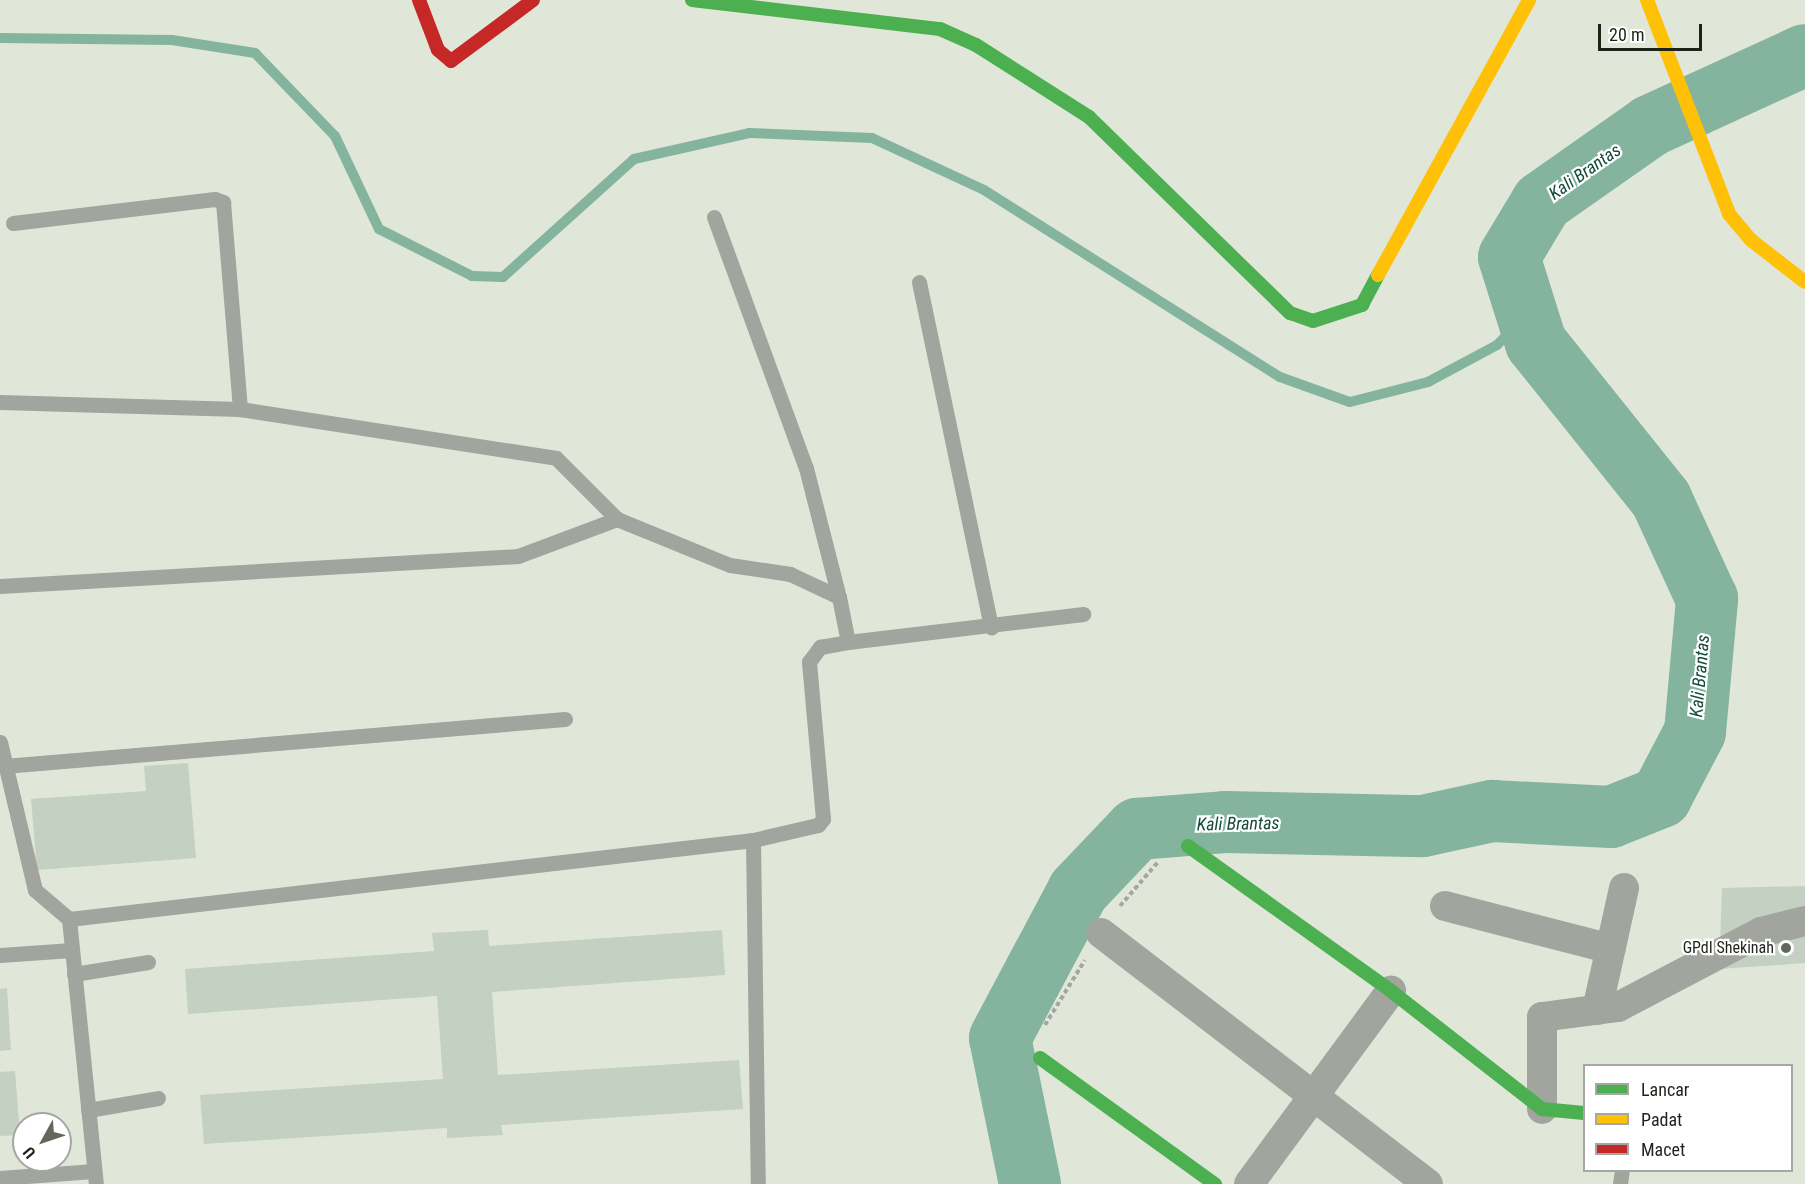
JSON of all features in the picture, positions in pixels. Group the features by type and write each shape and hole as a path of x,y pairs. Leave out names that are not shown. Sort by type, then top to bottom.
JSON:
{"street":[{"path":"419,0 438,50 451,61 533,0"},
{"path":"692,0 940,29 976,45 1089,117 1290,314 1313,321 1362,305 1529,0"},
{"path":"1647,0 1699,141 1733,220 1805,282"},
{"path":"1188,846 1391,991 1542,1109 1583,1113"},
{"path":"1597,1010 1624,888"},
{"path":"1445,906 1611,949"},
{"path":"1542,1109 1542,1017 1618,1006 1770,928 1805,921"},
{"path":"1101,933 1428,1184"},
{"path":"1249,1184 1391,991"},
{"path":"1040,1058 1215,1184"}],"lane":[{"path":"13,223 215,199 223,202 240,409"},
{"path":"714,217 806,468 839,597 848,642"},
{"path":"919,282 991,627"},
{"path":"0,402 240,409 556,458 617,519 730,565 790,574 839,597"},
{"path":"0,586 518,556 617,519"},
{"path":"69,919 753,840 823,822 809,662 820,647 1083,614"},
{"path":"4,766 565,719"},
{"path":"0,742 6,801 35,890 69,919 95,1177 0,1178"},
{"path":"753,840 758,1184"},
{"path":"0,955 72,950"},
{"path":"74,974 148,962"},
{"path":"88,1110 158,1098"}],"building":[{"path":"188,763 196,858 37,870 31,799 146,791 144,766"},
{"path":"1805,886 1805,919 1720,945 1722,888"},
{"path":"1805,925 1805,963 1705,970"},
{"path":"488,930 489,946 722,930 725,975 492,992 498,1075 739,1060 743,1109 501,1125 503,1135 447,1138 447,1128 204,1144 200,1095 443,1079 437,996 188,1014 185,969 434,951 432,933"},
{"path":"7,988 11,1050 0,1051 0,989"},
{"path":"15,1071 18,1112 12,1112 12,1135 0,1136 0,1072"}],"waterway":[{"path":"0,38 172,40 255,53 335,136 379,229 472,276 503,277 634,159 749,133 872,138 984,190 1280,377 1350,402 1428,382 1497,345 1527,315"},
{"name":"Kali Brantas","path":"1030,1184 1000,1038 1078,891 1137,829 1225,822 1423,826 1492,811 1611,817 1661,797 1695,732 1707,599 1661,499 1536,343 1509,257 1542,202 1650,126 1805,55"}],"traffic: fast":[{"path":"692,0 940,29 976,45 1089,117 1290,313 1313,321 1362,305 1378,275"},
{"path":"1188,846 1391,991 1542,1109 1583,1113"},
{"path":"1040,1058 1215,1184"}],"traffic: slow":[{"path":"1378,275 1529,0"},
{"path":"1647,0 1729,214 1751,240 1805,282"}],"traffic: jam":[{"path":"419,0 438,50 451,61 533,0"}],"place":[{"name":"GPdI Shekinah","path":"1786,948"}]}
